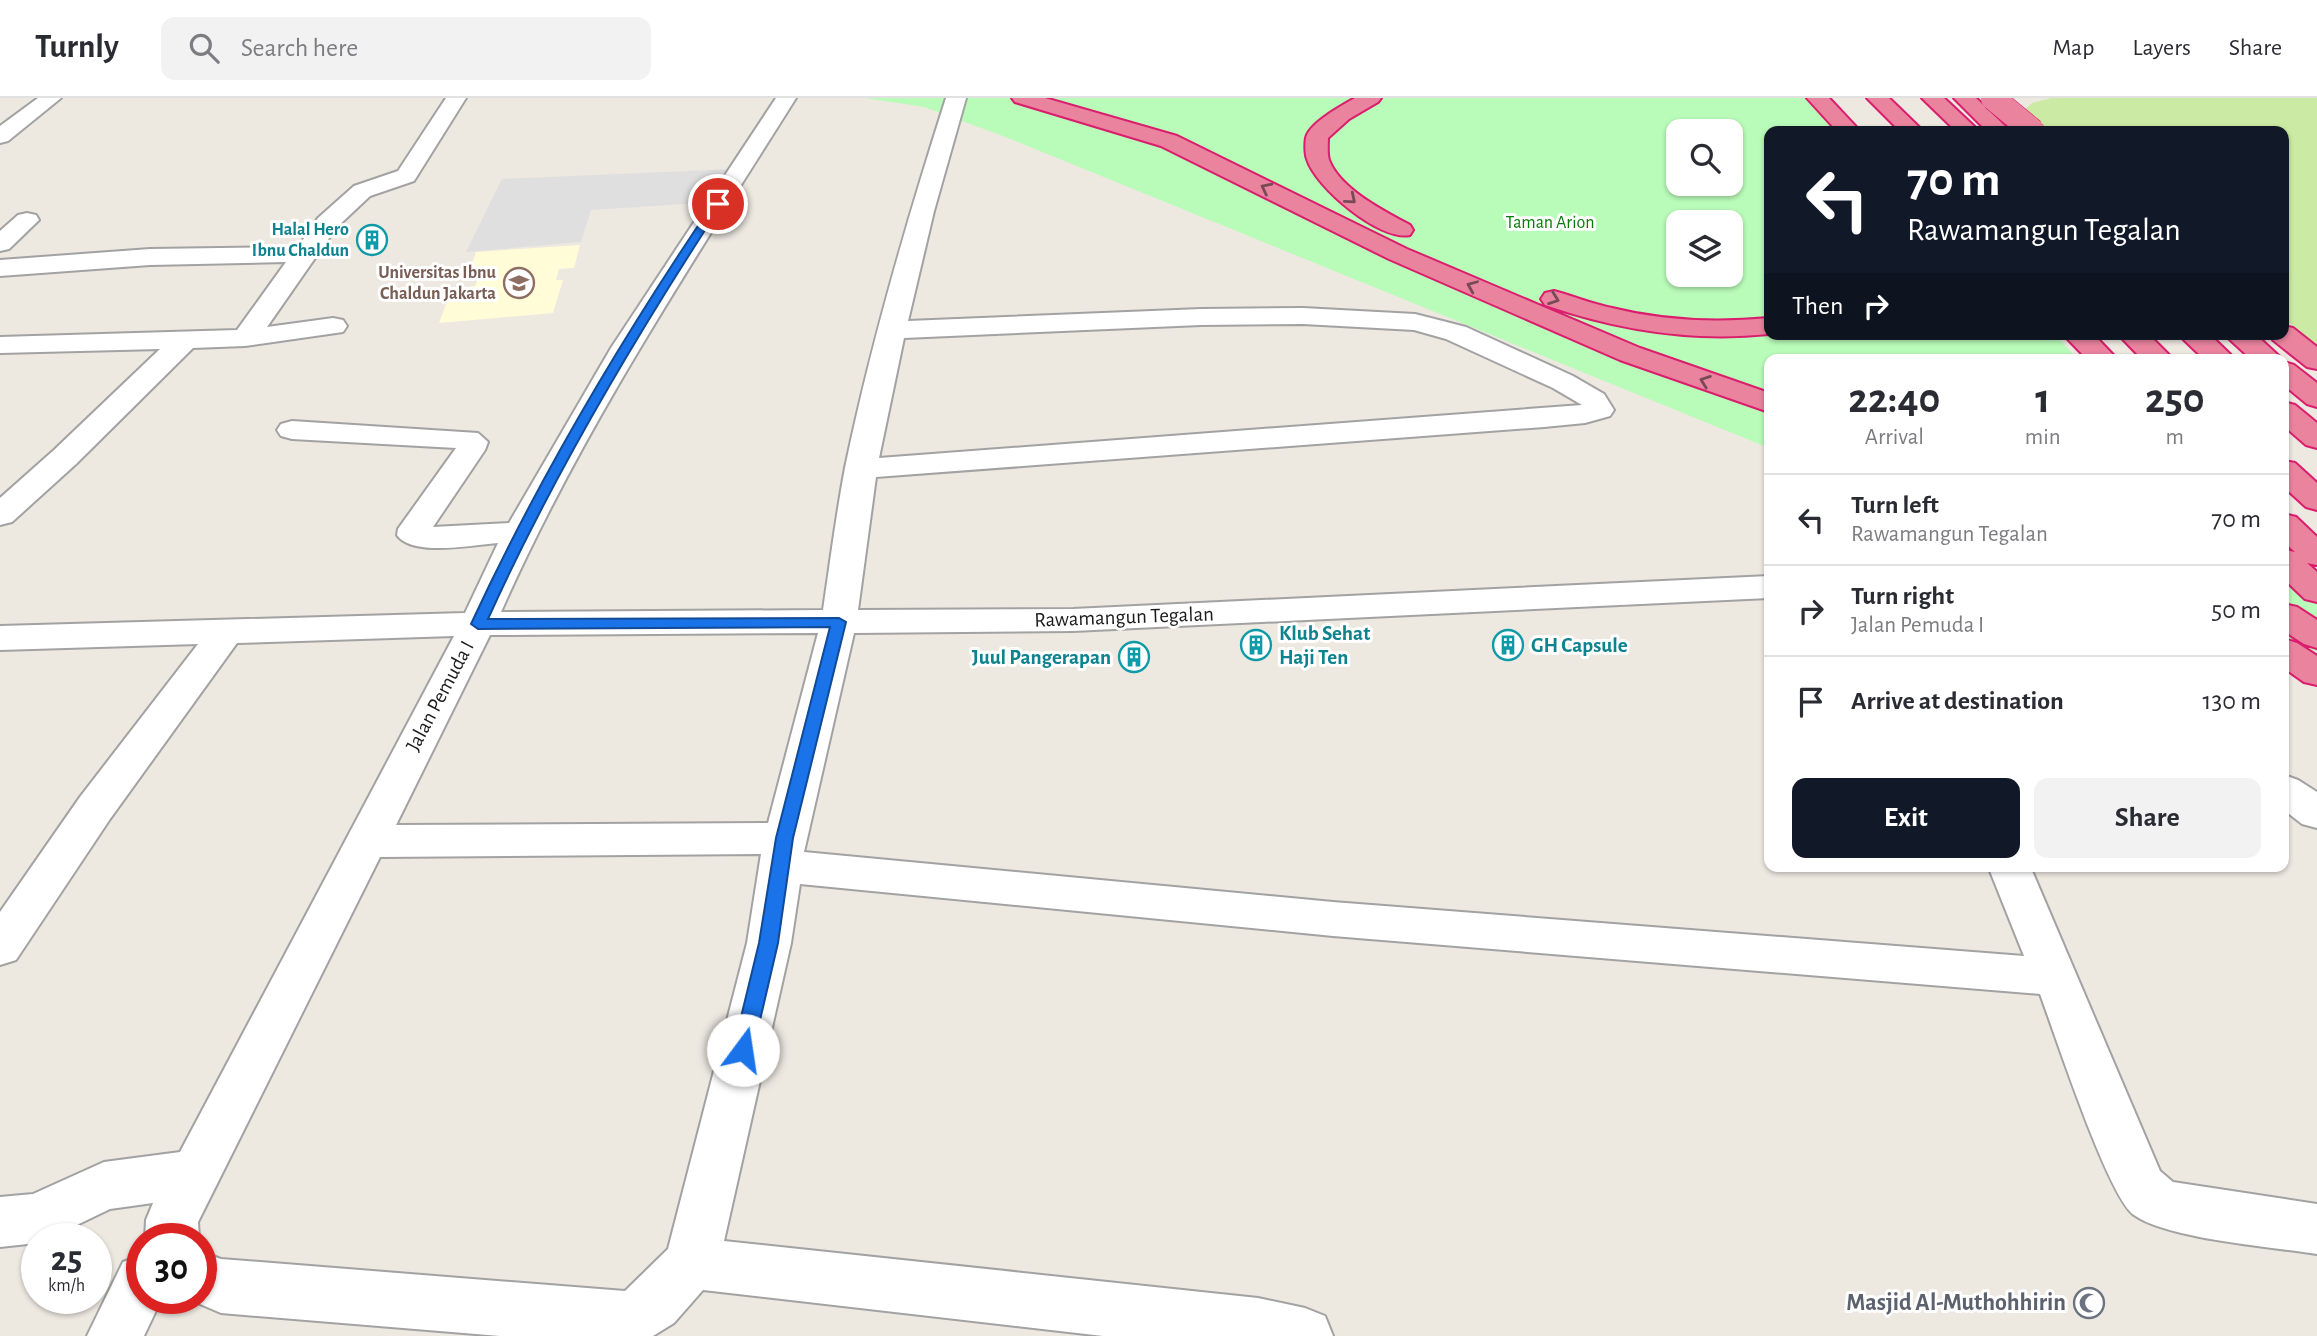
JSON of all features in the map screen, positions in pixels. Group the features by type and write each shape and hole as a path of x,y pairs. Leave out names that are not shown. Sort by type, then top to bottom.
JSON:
{"highway":[{"path":"1022,98 1168,141 1398,254 1630,354 1764,401"},
{"path":"1371,98 1341,114 1317,136 1318,160 1341,191 1364,210 1505,281 1571,305 1630,320 1732,331 1764,327"},
{"path":"1877,98 1907,126"},
{"path":"1932,98 1963,126"},
{"path":"1964,98 1994,126"},
{"path":"1993,98 2027,126"},
{"path":"1997,126 2016,98"},
{"path":"1821,103 1836,126"},
{"path":"1821,103 1844,126"},
{"path":"2289,339 2317,361"},
{"path":"2060,340 2073,354"},
{"path":"2083,340 2098,354"},
{"path":"2138,340 2154,354"},
{"path":"2199,340 2215,354"},
{"path":"2245,340 2262,354"},
{"path":"2289,375 2317,398"},
{"path":"2289,415 2317,439"},
{"path":"2289,475 2317,500"},
{"path":"2289,529 2317,555"},
{"path":"2289,565 2317,591"},
{"path":"2289,618 2317,636"},
{"path":"2289,654 2317,673"}],"street":[{"path":"0,136 51,98"},
{"path":"246,338 327,223 356,195 406,176 456,98"},
{"path":"217,1283 625,1319 642,1313 654,1304 692,1263 769,943 783,852 839,622 861,469 892,330 953,106"},
{"name":"Jalan Pemuda I","path":"173,1223 195,1174 478,624 520,532 667,279 781,107"},
{"path":"0,244 27,220"},
{"path":"0,268 150,257 303,254"},
{"path":"861,469 1544,418 1598,410 1594,400 1563,382 1456,333 1415,322 1303,316 1201,317 892,330"},
{"path":"0,345 246,338 332,327"},
{"path":"0,514 65,457 184,341"},
{"path":"292,430 467,439 473,442 470,450 414,535 421,538 520,532"},
{"name":"Rawamangun Tegalan","path":"0,638 478,624 1073,620 1764,587"},
{"path":"0,947 95,808 227,630"},
{"path":"365,841 783,852 1333,919 2056,977"},
{"path":"2012,872 2132,1170 2147,1196 2169,1206 2317,1229"},
{"path":"0,1222 37,1218 104,1186 195,1174"},
{"path":"692,1263 1258,1326 1306,1336"},
{"path":"115,1336 126,1314"}],"shaded area":[{"path":"734,169 715,202 591,210 581,242 466,252 502,179"},
{"name":"Universitas Ibnu Chaldun Jakarta","path":"580,245 574,268 559,269 556,280 563,280 553,313 439,323 452,288 475,286 479,276 467,277 476,252"}],"green space":[{"name":"Taman Arion","path":"865,98 1826,98 1853,126 1764,126 1764,340 2060,340 2073,354 1764,354 1764,446 1003,136 924,107"},
{"path":"2051,98 2317,98 2317,345 2289,323 2289,126 2038,126 2021,113 2032,103"},
{"path":"2289,576 2317,605 2317,651 2289,648"}],"place":[{"name":"Halal Hero Ibnu Chaldun","path":"372,240"},
{"name":"Universitas Ibnu Chaldun Jakarta","path":"519,283"},
{"name":"Klub Sehat Haji Ten","path":"1256,645"},
{"name":"GH Capsule","path":"1508,645"},
{"name":"Juul Pangerapan","path":"1134,657"},
{"name":"Masjid Al-Muthohhirin","path":"2089,1303"}],"route":[{"path":"718,204 667,279 625,348 520,532 478,624 839,622 785,838 769,943 743,1050"}]}
